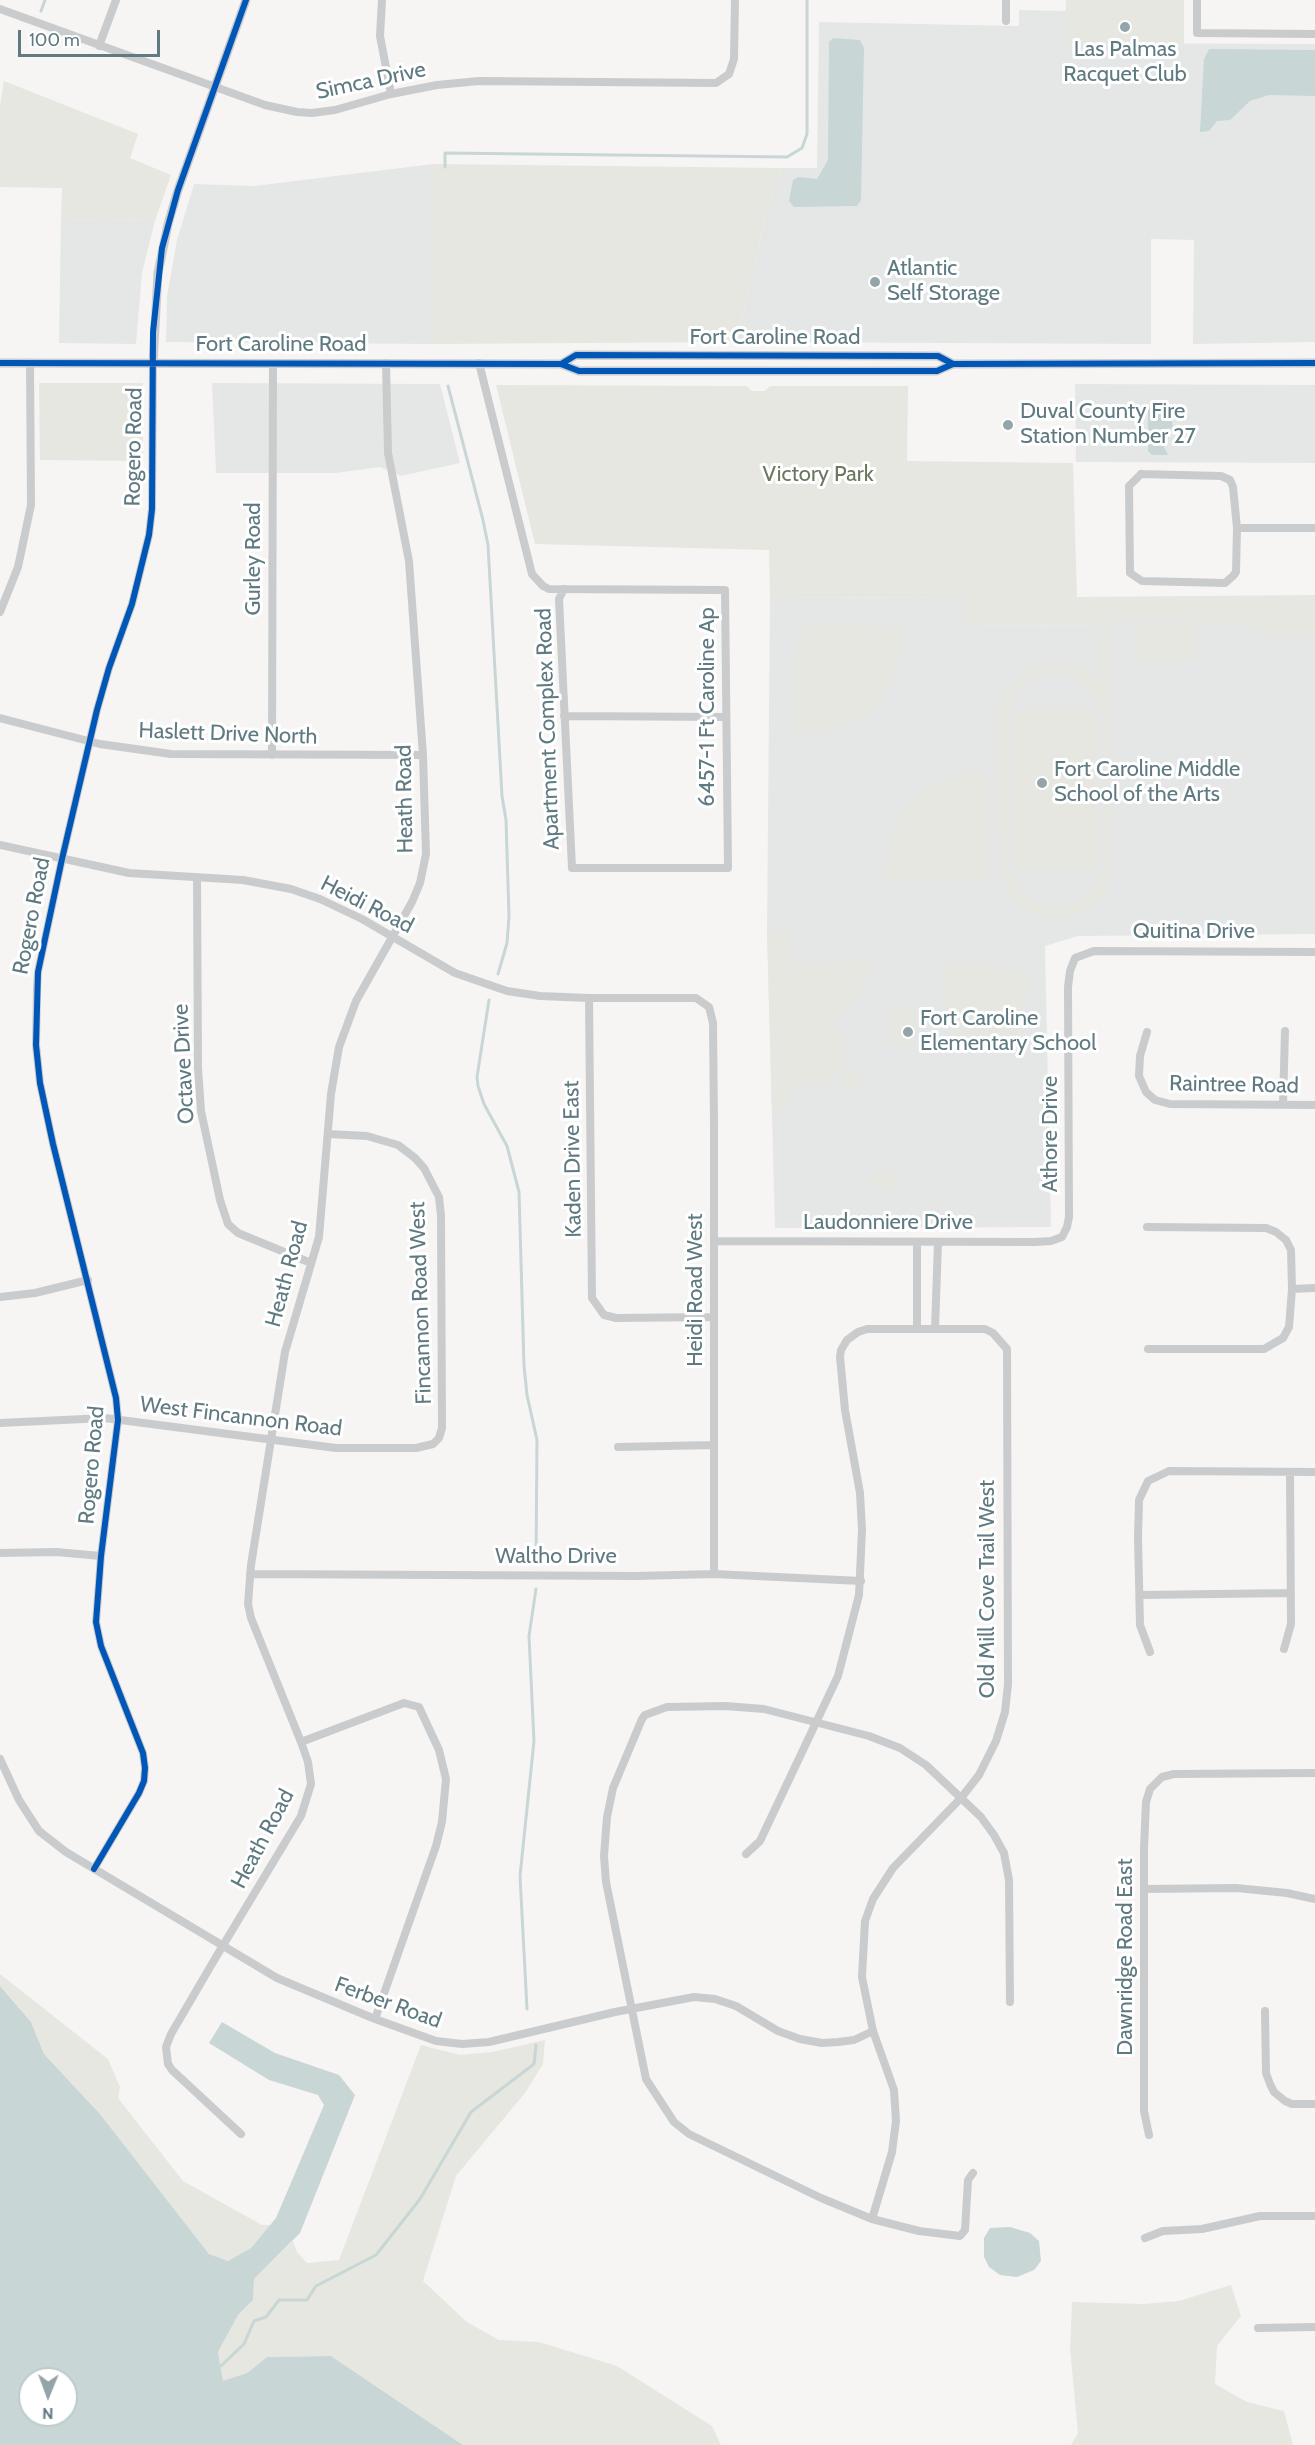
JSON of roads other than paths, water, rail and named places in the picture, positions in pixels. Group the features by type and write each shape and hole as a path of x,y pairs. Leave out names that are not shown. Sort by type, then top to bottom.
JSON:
{"street":[{"path":"99,45 116,0"},
{"name":"Rogero Road","path":"94,1869 139,1793 145,1774 143,1752 101,1646 96,1622 101,1556 118,1419 116,1398 53,1144 37,1055 38,972 90,741 109,668 132,604 149,535 152,509 153,363 157,281 168,224 246,0"},
{"path":"382,0 380,36 391,94"},
{"name":"Simca Drive","path":"0,9 265,105 312,113 335,110 391,94 437,85 479,81 716,83 729,74 734,59 735,0"},
{"path":"1006,0 1006,21"},
{"path":"1197,0 1197,33 1315,34"},
{"name":"Fort Caroline Road","path":"561,364 576,356 938,356 953,364"},
{"name":"Fort Caroline Road","path":"0,363 561,364 579,371 937,371 953,364 1315,363"},
{"path":"0,612 18,567 31,505 30,363"},
{"name":"Gurley Road","path":"272,755 273,363"},
{"name":"Heath Road","path":"241,2133 177,2076 168,2064 166,2054 171,2034 279,1855 308,1800 311,1784 301,1742 251,1618 248,1604 250,1574 269,1440 285,1352 319,1237 331,1094 339,1047 356,1001 420,883 426,854 423,755 410,561 388,453 387,363"},
{"name":"Apartment Complex Road","path":"479,363 532,574 549,589 564,589 559,599 572,868 647,868"},
{"path":"1141,474 1221,476 1230,480 1233,487 1237,528 1236,572 1225,583 1142,581 1130,573 1129,486 1141,474"},
{"path":"1237,528 1315,528"},
{"name":"6457-1 Ft Caroline Ap","path":"564,589 725,590 728,868 647,868"},
{"path":"564,716 725,717"},
{"name":"Haslett Drive North","path":"0,718 90,741 171,754 423,755"},
{"name":"Heidi Road","path":"0,845 129,873 243,880 302,892 393,936 455,973 486,985 521,994 589,998 696,998 709,1006"},
{"name":"Octave Drive","path":"197,878 198,1068 201,1111 220,1200 228,1224 238,1233 311,1263"},
{"name":"Quitina Drive","path":"1075,958 1094,951 1315,952"},
{"name":"Athore Drive","path":"1062,1236 1069,1217 1068,987 1070,971 1075,958"},
{"name":"Kaden Drive East","path":"589,998 592,1298 604,1315 616,1318 713,1317"},
{"name":"Heidi Road West","path":"709,1006 713,1023 714,1574"},
{"path":"1283,1105 1285,1031"},
{"name":"Raintree Road","path":"1147,1032 1140,1056 1139,1076 1146,1092 1155,1100 1170,1104 1315,1105"},
{"name":"Fincannon Road West","path":"328,1134 367,1136 398,1146 415,1158 424,1168 439,1197 442,1428 439,1438"},
{"path":"1147,1227 1266,1227 1286,1240 1291,1250 1292,1289 1288,1328 1283,1338 1264,1349 1149,1349"},
{"name":"Laudonniere Drive","path":"714,1241 1035,1242 1051,1241 1062,1236"},
{"path":"916,1242 917,1329"},
{"path":"746,1854 760,1841 838,1676 861,1581 860,1493 845,1410 840,1356 847,1340 867,1329 935,1329 938,1242"},
{"path":"0,1297 35,1293 88,1281"},
{"path":"1292,1289 1315,1288"},
{"name":"Old Mill Cove Trail West","path":"872,2220 892,2152 896,2121 894,2090 873,2031 862,1977 865,1921 873,1899 892,1868 961,1798 979,1775 996,1741 1005,1712 1008,1684 1007,1349 1001,1339 985,1329 935,1329"},
{"name":"West Fincannon Road","path":"0,1423 92,1418 118,1419 336,1448 423,1447 433,1444 439,1438"},
{"path":"618,1447 714,1445"},
{"path":"1150,1652 1140,1625 1139,1500 1148,1481 1169,1471 1315,1472"},
{"path":"1284,1649 1292,1624 1290,1472"},
{"path":"0,1553 56,1552 101,1556"},
{"name":"Waltho Drive","path":"250,1574 626,1576 714,1574 861,1581"},
{"path":"1141,1595 1292,1593"},
{"path":"301,1742 396,1704 411,1704 419,1707 439,1750 446,1779 446,1800 436,1846 375,2019"},
{"path":"973,2173 968,2180 966,2230 960,2236 909,2230 872,2220 821,2198 689,2134 674,2122 646,2079 606,1882 604,1839 613,1788 635,1733 645,1715 667,1707 753,1707 789,1714 869,1736 900,1748 926,1765 981,1817 1004,1853 1009,1871 1010,2002"},
{"name":"Ferber Road","path":"0,1759 19,1800 39,1831 66,1852 287,1983 436,2041 462,2044 489,2042 675,2000 705,1998 736,2006 778,2031 800,2039 822,2043 838,2042 854,2040 873,2031"},
{"name":"Dawnridge Road East","path":"1149,2135 1144,2111 1144,1889 1146,1802 1150,1788 1156,1781 1174,1774 1315,1773"},
{"path":"1144,1889 1236,1888 1287,1893 1315,1899"},
{"path":"1265,2012 1266,2073 1274,2092 1292,2104 1315,2104"},
{"path":"1145,2238 1163,2231 1202,2229 1260,2216 1315,2216"},
{"path":"1258,2328 1315,2327"}],"waterway":[{"path":"41,11 45,0"},
{"path":"445,167 445,153 787,157 802,148 807,134 807,0"},
{"path":"448,386 488,545 502,796 506,820 509,916 507,943 498,974"},
{"path":"489,1000 477,1077 484,1104 507,1146 519,1192 524,1366 527,1395 537,1440 536,1561"},
{"path":"527,2009 520,1876 534,1741 529,1636 536,1589"},
{"path":"221,2366 244,2344 254,2321 266,2317 279,2300 307,2300 316,2286 376,2255 420,2199 471,2112 534,2064 536,2045"}],"place":[{"name":"Las Palmas Racquet Club","path":"1125,27"},
{"name":"Atlantic Self Storage","path":"875,282"},
{"name":"Duval County Fire Station Number 27","path":"1008,425"},
{"name":"Fort Caroline Middle School of the Arts","path":"1042,783"},
{"name":"Fort Caroline Elementary School","path":"908,1032"}],"park label":[{"name":"Victory Park","path":"818,475"}]}
